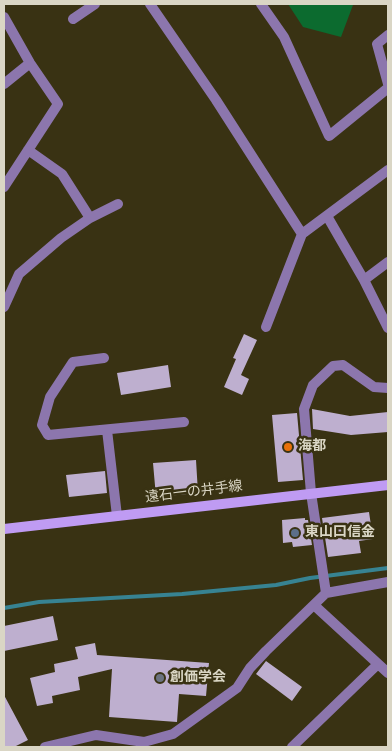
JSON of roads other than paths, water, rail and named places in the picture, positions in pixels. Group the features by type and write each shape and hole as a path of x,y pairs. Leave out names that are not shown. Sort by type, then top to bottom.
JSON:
{"street":[{"path":"73,20 95,4"},
{"path":"150,4 216,100 302,234"},
{"path":"261,4 284,37 329,136 388,88"},
{"path":"4,17 30,63 58,104 4,187"},
{"path":"388,36 377,44 388,84"},
{"path":"4,84 30,63"},
{"path":"28,150 62,174 90,218"},
{"path":"266,327 302,234 388,170"},
{"path":"4,307 19,274 61,238 90,218 118,204"},
{"path":"327,216 364,280 388,328"},
{"path":"364,280 388,262"},
{"path":"104,358 73,362 50,397 42,425 48,435 184,422"},
{"path":"326,593 311,492 304,408 313,384 333,366 343,365 374,387 388,388"},
{"path":"107,430 116,516"},
{"name":"遠石一の井手線","path":"4,530 311,492 388,485"},
{"path":"45,747 96,735 144,742 173,734 237,688 250,668 266,650 315,606 326,593 388,582"},
{"path":"315,606 388,673"},
{"path":"292,747 378,664"}],"waterway":[{"path":"4,608 39,602 182,594 276,585 310,578 388,568"}],"place":[{"name":"海都","path":"288,447"},
{"name":"東山口信金","path":"295,533"},
{"name":"創価学会","path":"160,678"}]}
